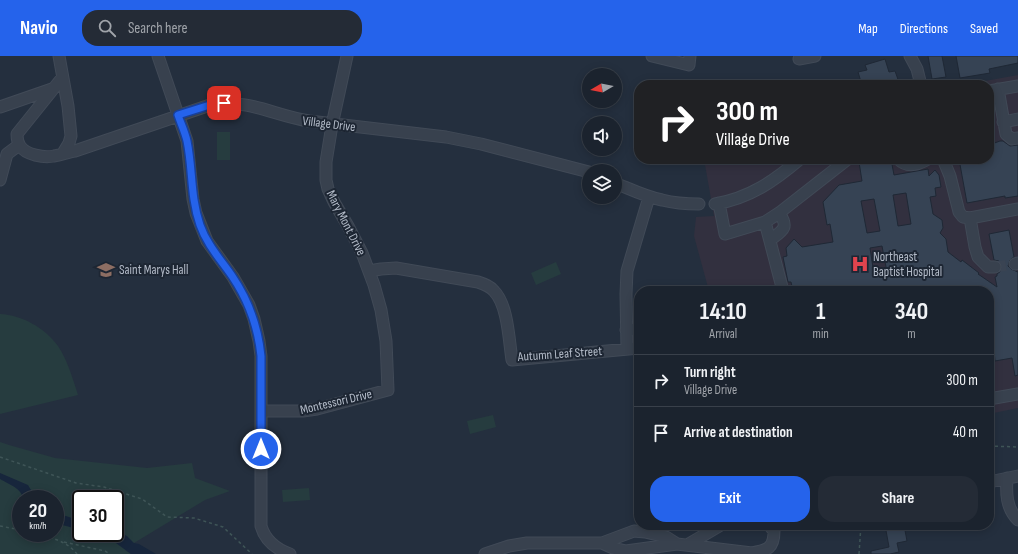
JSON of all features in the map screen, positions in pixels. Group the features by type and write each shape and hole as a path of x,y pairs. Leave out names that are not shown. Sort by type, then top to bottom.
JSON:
{"street":[{"path":"59,56 68,106 71,136 63,153"},
{"path":"158,56 187,141 193,199 201,227 215,253 233,277 249,305 254,319 261,356 260,518 262,531 270,542 290,554"},
{"name":"Mary Mont Drive","path":"347,56 332,124 325,172 328,189 362,253 374,285 386,341 388,390"},
{"path":"652,56 689,65 690,56"},
{"path":"799,58 815,56"},
{"path":"910,56 917,69 920,80"},
{"path":"0,180 7,154 19,145 17,134 62,78"},
{"path":"994,90 1018,86"},
{"path":"0,107 54,89"},
{"path":"994,93 1006,134 1012,139 1017,138"},
{"name":"Village Drive","path":"19,145 26,151 40,156 54,156 75,151 213,104 235,103 257,106 294,119 446,137 480,144 582,170"},
{"path":"1003,122 1018,119"},
{"path":"794,164 764,187 744,196 717,204 725,234 765,222 779,213 842,164"},
{"path":"904,164 917,164"},
{"path":"945,164 950,176 959,212 963,217 970,218 1018,211"},
{"path":"622,186 649,196 677,203 699,204"},
{"path":"627,349 627,272 649,196"},
{"path":"770,240 784,227 785,220 779,213"},
{"path":"970,218 978,257 988,266 996,267"},
{"path":"765,222 782,286"},
{"name":"Autumn Leaf Street","path":"369,271 396,268 478,282 490,287 498,295 503,307 512,360 634,348"},
{"path":"626,330 634,329"},
{"name":"Montessori Drive","path":"261,411 303,411 317,409 388,390"},
{"path":"994,398 1018,394"},
{"path":"994,481 1013,477"},
{"path":"1013,477 1006,496 1010,508 1018,520"},
{"path":"602,543 613,548 626,551 682,544 711,530"},
{"path":"485,554 509,546 527,543 602,543 634,531 666,537 682,544 696,547 752,553 761,552 769,548 774,541 773,530"}],"path":[{"path":"994,446 1018,447"},
{"path":"0,457 76,483 104,488 142,499 167,517 194,518 223,527 252,554"},
{"path":"0,526 12,528"},
{"path":"859,554 861,530"},
{"path":"62,542 74,550 77,554"},
{"path":"62,542 105,551 110,554"}],"shaded area":[{"name":"Northeast Baptist Hospital","path":"1018,75 1018,408 994,413 994,286 708,286 694,236 696,217 714,216 705,164 994,164 994,80 990,80"}],"green space":[{"path":"217,132 230,132 230,160 217,160"},
{"path":"556,262 561,274 536,285 531,273"},
{"path":"0,314 25,320 40,328 53,339 70,369 78,395 0,414"},
{"path":"493,415 496,427 470,434 467,421"},
{"path":"0,442 55,458 147,468 192,463 195,478 230,491 205,500 134,543 125,550 131,554 0,554"},
{"path":"309,488 310,500 283,502 282,490"}],"water":[{"path":"0,473 28,485 31,490 18,490 0,479"},
{"path":"64,516 72,518 72,528 64,525"},
{"path":"124,534 134,543 139,544 156,554 131,554 114,542 124,542"}],"building":[{"path":"928,56 942,56 946,77 932,79"},
{"path":"956,56 1018,56 1018,63 989,69 990,73 960,78"},
{"path":"885,59 889,72 895,71 898,80 860,80 858,72 867,70 865,65"},
{"path":"1003,141 1010,146 1018,145 1018,196 1005,198 1005,196 967,203 960,164 994,164 994,143"},
{"path":"859,164 892,164 894,175 928,169 929,176 935,170 939,175 941,187 935,188 936,196 930,197 933,214 942,220 943,228 940,233 946,239 948,252 961,262 962,260 979,273 978,274 997,287 995,277 1001,271 1002,267 999,261 994,260 989,234 1009,230 1014,257 1010,260 1008,266 1018,272 1018,375 1015,376 1012,358 995,361 994,286 792,286 791,282 788,282 783,257 787,256 786,248 794,239 802,247 833,242 830,224 827,225 823,202 839,185 862,181","holes":["906,193 911,224 898,226 893,195","874,199 880,231 867,233 861,201","882,246 887,272 874,274 870,248"]},
{"path":"886,530 905,530 907,541 897,543 899,552 890,554 871,554 871,551 889,547"}],"tunnel":[{"path":"995,267 1015,264"}],"place":[{"name":"Northeast Baptist Hospital","path":"860,264"},
{"name":"Saint Marys Hall","path":"106,270"}],"route":[{"path":"224,103 213,104 178,115 187,141 193,199 201,227 215,253 233,277 249,305 254,319 261,356 261,449"}]}
